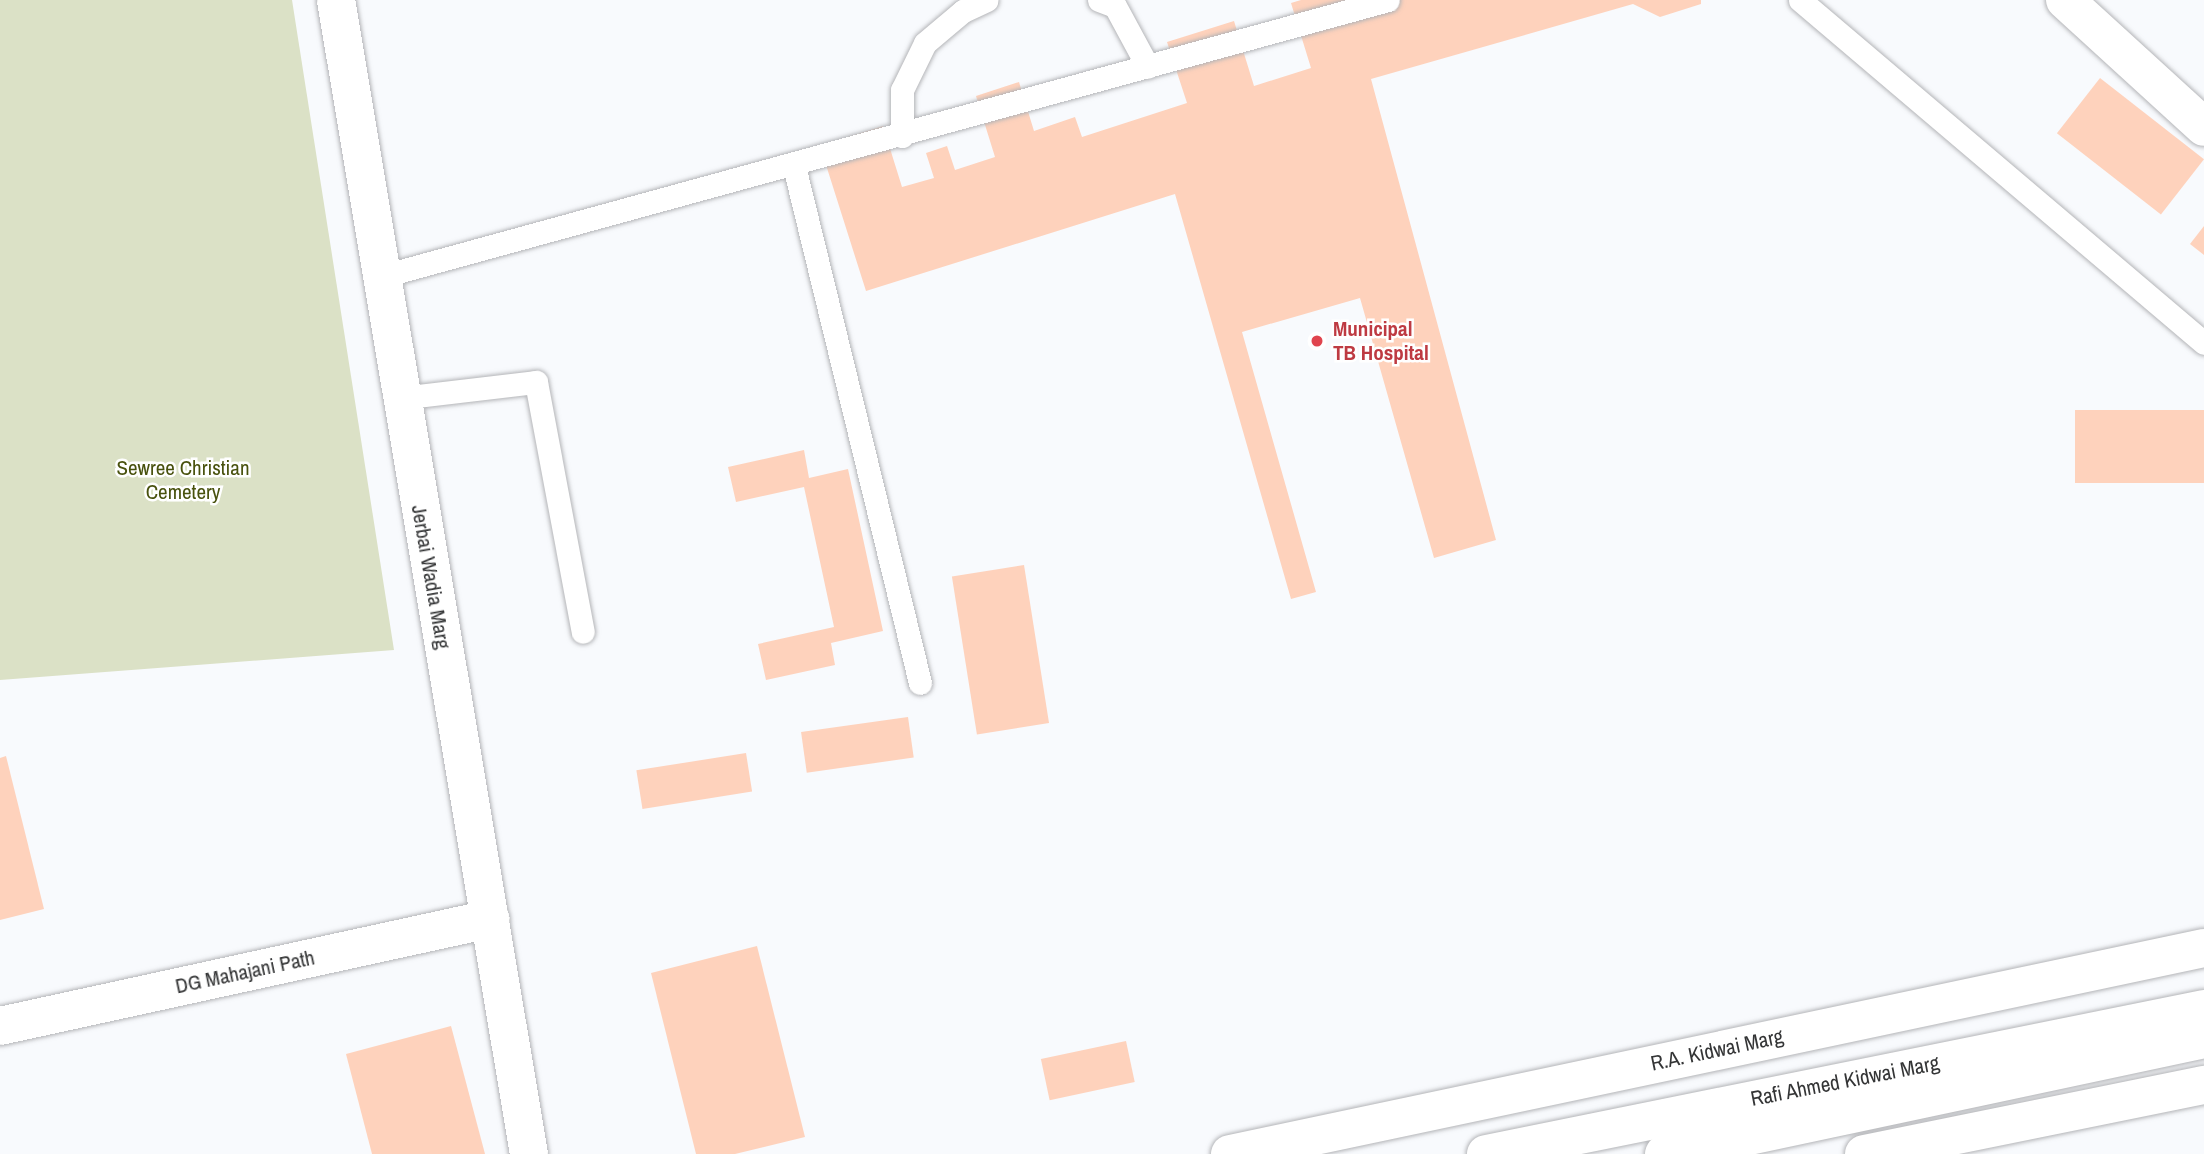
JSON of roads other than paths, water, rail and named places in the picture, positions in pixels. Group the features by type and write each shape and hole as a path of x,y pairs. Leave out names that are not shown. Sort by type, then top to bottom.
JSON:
{"main road":[{"name":"Jerbai Wadia Marg","path":"336,0 379,277 529,1154"},
{"path":"2065,0 2204,127"},
{"name":"DG Mahajani Path","path":"0,1026 490,919"},
{"name":"R.A. Kidwai Marg","path":"1230,1154 2204,948"},
{"name":"Rafi Ahmed Kidwai Marg","path":"1486,1154 2204,1009"},
{"path":"1664,1154 2204,1040"},
{"path":"1864,1154 2204,1085"}],"lane":[{"path":"902,136 902,90 925,43 963,11 987,0"},
{"path":"1099,0 1115,6 1148,67"},
{"path":"379,277 794,166 1388,0"},
{"path":"1800,0 2204,344"},
{"path":"794,166 920,683"},
{"path":"400,398 536,382 583,632"}],"place":[{"name":"Municipal TB Hospital","path":"1317,341"}],"park label":[{"name":"Sewree Christian Cemetery","path":"183,480"}]}
